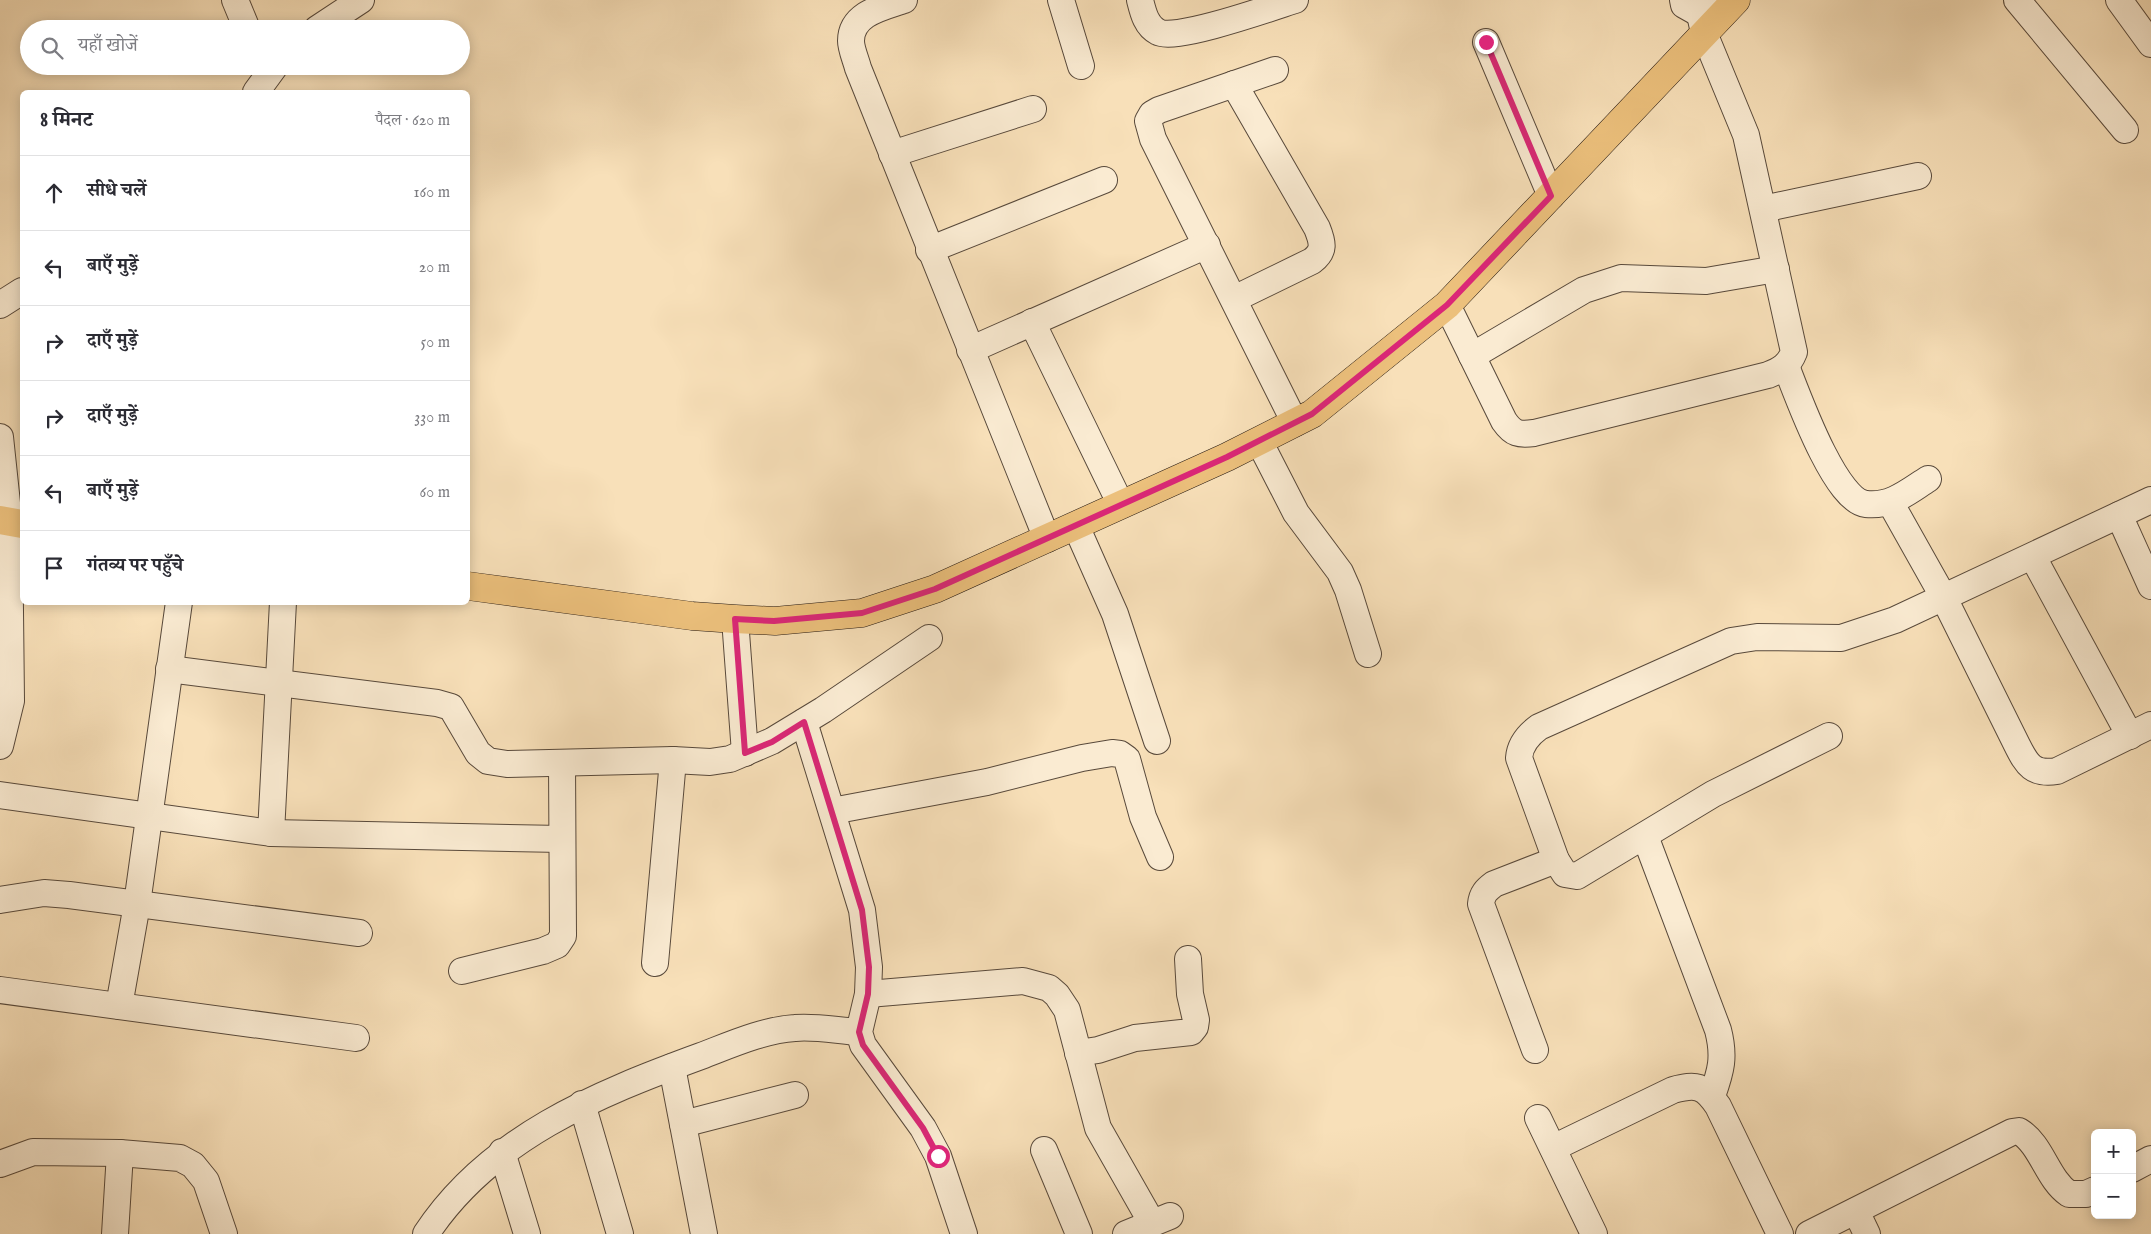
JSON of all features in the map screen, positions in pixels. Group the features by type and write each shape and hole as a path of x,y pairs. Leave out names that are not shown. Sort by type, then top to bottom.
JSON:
{"main road":[{"path":"470,586 692,616 735,619 774,621 862,613 935,589 1076,526 1259,441 1312,414 1447,305 1551,196 1698,12 1736,0"}],"street":[{"path":"235,0 243,20"},
{"path":"331,20 361,0"},
{"path":"904,0 872,11 856,23 851,40 858,68 929,250 1047,538"},
{"path":"1061,0 1081,66"},
{"path":"1140,0 1150,27 1160,34 1170,35 1200,29 1295,0"},
{"path":"2017,0 2125,130"},
{"path":"2119,0 2151,44"},
{"path":"1447,305 1504,421 1509,429 1518,435 1534,434 1768,375 1786,366 1794,352 1746,135 1698,12"},
{"path":"1486,42 1551,196"},
{"path":"1275,70 1159,110 1152,114 1148,121 1153,139 1295,423"},
{"path":"1234,84 1317,228 1323,248 1320,254 1312,261 1234,299"},
{"path":"892,154 1033,109"},
{"path":"1763,209 1918,176"},
{"path":"929,250 1104,180"},
{"path":"970,350 1207,246"},
{"path":"1472,356 1584,290 1621,278 1706,281 1776,269"},
{"path":"0,305 20,292"},
{"path":"1032,322 1121,505"},
{"path":"1786,366 1807,417 1838,481 1856,502 1866,504 1890,502 1928,479"},
{"path":"0,437 10,522 11,701 0,746"},
{"path":"1259,441 1296,513 1340,572 1348,590 1368,654"},
{"path":"1829,736 1714,794 1577,876 1565,874 1556,860 1519,758 1524,741 1529,734 1539,727 1732,641 1757,637 1841,638 1895,620 2033,557 2151,500"},
{"path":"1890,502 1944,598 2017,745 2031,768 2046,773 2058,771 2140,731 2033,557"},
{"path":"2119,516 2151,586"},
{"path":"1076,526 1115,614 1156,741"},
{"path":"119,1006 137,904 178,605"},
{"path":"271,833 283,605"},
{"path":"735,619 745,753"},
{"path":"169,669 444,705 451,707 478,753 488,760 507,764 673,760 710,762 730,760 772,742 929,638"},
{"path":"804,722 862,910 869,967 868,994 859,1032 863,1045 923,1128 938,1156 964,1234"},
{"path":"832,811 987,782 1082,758 1112,753 1120,754 1127,759 1143,817 1160,857"},
{"path":"655,962 673,760"},
{"path":"462,970 557,945 563,936 562,763"},
{"path":"0,795 271,833 562,839"},
{"path":"1645,836 1718,1030 1723,1051 1720,1075 1712,1096"},
{"path":"1535,1050 1482,904 1482,896 1494,884 1556,860"},
{"path":"0,900 44,893 359,933"},
{"path":"1078,1053 1098,1050 1135,1038 1191,1032 1195,1027 1196,1020 1190,994 1188,959"},
{"path":"868,994 1023,981 1038,984 1057,995 1067,1010 1098,1128 1161,1220 1126,1234"},
{"path":"0,990 356,1038"},
{"path":"426,1234 458,1191 502,1152 531,1132 619,1086 762,1034 795,1028 859,1032"},
{"path":"672,1067 704,1234"},
{"path":"1553,1148 1673,1090 1688,1086 1700,1087 1712,1096 1780,1234"},
{"path":"683,1124 795,1096"},
{"path":"582,1104 620,1234"},
{"path":"1538,1118 1594,1234"},
{"path":"1810,1234 2002,1136 2019,1131 2030,1140 2063,1190 2075,1196 2091,1192"},
{"path":"1044,1150 1079,1234"},
{"path":"0,1164 33,1152 120,1153 180,1158 193,1165 206,1181 224,1234"},
{"path":"502,1152 524,1233"},
{"path":"115,1234 120,1153"},
{"path":"2136,1168 2151,1159"},
{"path":"1856,1210 1867,1234"}],"route":[{"path":"938,1156 923,1128 863,1045 859,1032 868,994 869,967 862,910 804,722 772,742 745,753 735,619 774,621 862,613 935,589 1227,457 1312,414 1447,305 1551,196 1486,42"}]}
